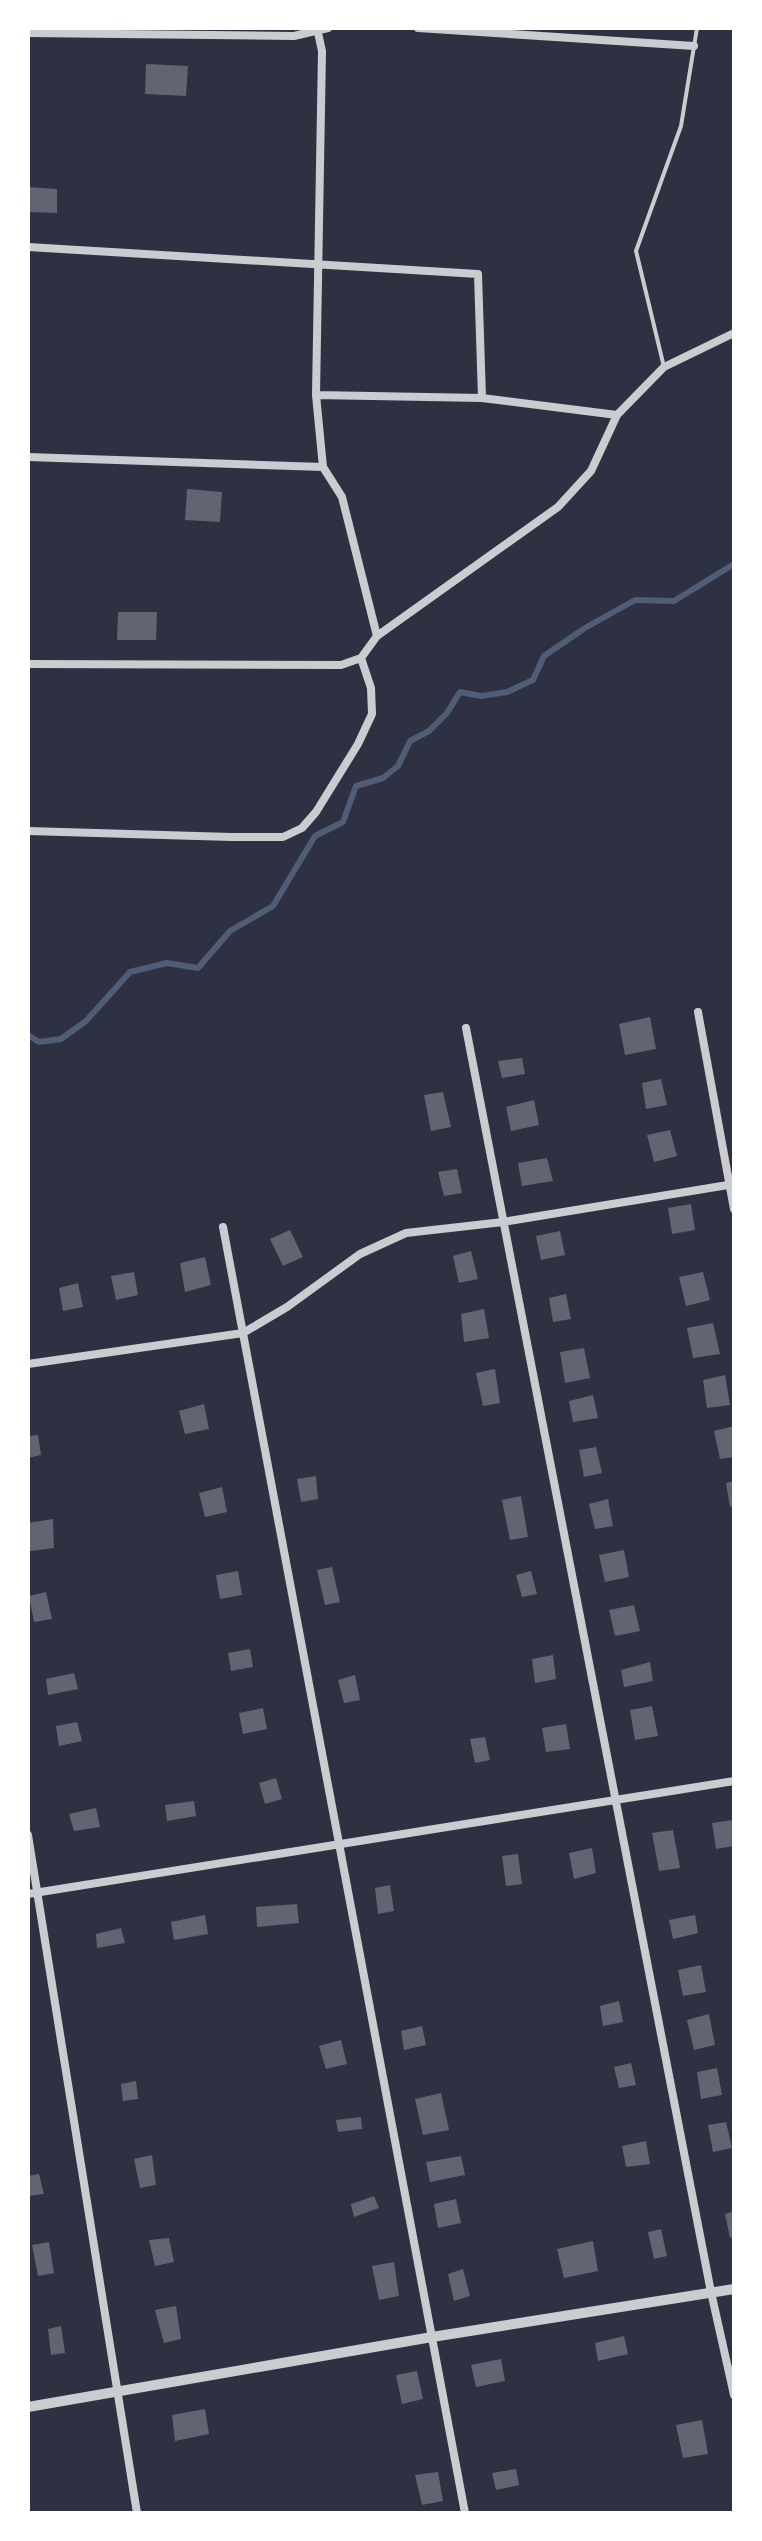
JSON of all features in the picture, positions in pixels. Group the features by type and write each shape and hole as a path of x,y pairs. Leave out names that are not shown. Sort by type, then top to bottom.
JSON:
{"street":[{"path":"28,33 294,36 328,28"},
{"path":"418,28 694,46"},
{"path":"317,29 322,51 316,395 323,467 342,497 377,636"},
{"path":"28,247 478,274 482,398"},
{"path":"28,664 341,665 361,658 377,636 558,507 591,471 617,415 664,367 734,333"},
{"path":"316,395 482,398 617,415"},
{"path":"28,457 323,467"},
{"path":"28,831 283,837 302,828 316,812 358,744 372,714 371,688 361,658"},
{"path":"698,1012 734,1209"},
{"path":"466,1028 711,2292 734,2395"},
{"path":"28,1364 243,1333 287,1307 360,1254 406,1233 503,1222 732,1185"},
{"path":"223,1227 465,2513"},
{"path":"33,1894 734,1781"},
{"path":"28,1835 33,1894 137,2513"},
{"path":"28,2407 432,2337 734,2289"}],"lane":[{"path":"664,367 636,251 681,126 697,28"}],"building":[{"path":"146,64 188,66 186,96 145,94"},
{"path":"28,187 57,189 57,213 28,212"},
{"path":"187,489 222,492 220,522 185,520"},
{"path":"118,612 157,612 156,640 117,640"},
{"path":"650,1017 656,1049 625,1055 619,1024"},
{"path":"522,1058 525,1074 502,1078 498,1061"},
{"path":"661,1079 667,1105 646,1109 642,1083"},
{"path":"443,1092 451,1127 431,1131 424,1095"},
{"path":"534,1100 539,1125 511,1131 506,1107"},
{"path":"670,1130 677,1156 654,1162 647,1135"},
{"path":"547,1158 553,1181 522,1186 518,1163"},
{"path":"457,1169 462,1193 444,1196 438,1172"},
{"path":"691,1204 695,1230 672,1234 668,1208"},
{"path":"290,1230 303,1257 283,1266 270,1239"},
{"path":"560,1231 565,1255 541,1260 536,1236"},
{"path":"471,1251 478,1279 459,1283 453,1256"},
{"path":"205,1257 211,1285 185,1292 180,1263"},
{"path":"134,1272 138,1295 116,1300 111,1276"},
{"path":"703,1272 710,1300 686,1306 679,1277"},
{"path":"78,1283 83,1307 63,1311 59,1288"},
{"path":"566,1294 571,1319 553,1322 549,1298"},
{"path":"484,1309 489,1338 464,1342 461,1314"},
{"path":"713,1323 720,1354 693,1358 687,1328"},
{"path":"584,1348 590,1378 565,1383 560,1352"},
{"path":"495,1369 500,1403 483,1406 476,1373"},
{"path":"725,1375 730,1405 707,1408 703,1380"},
{"path":"593,1395 598,1418 573,1422 569,1401"},
{"path":"204,1404 209,1429 185,1434 179,1411"},
{"path":"734,1426 734,1457 720,1459 714,1431"},
{"path":"38,1435 41,1455 28,1458 28,1436"},
{"path":"596,1447 602,1473 584,1477 579,1450"},
{"path":"316,1476 318,1499 301,1502 297,1479"},
{"path":"734,1481 734,1506 730,1507 726,1483"},
{"path":"222,1487 227,1512 205,1517 199,1493"},
{"path":"521,1496 528,1537 510,1540 502,1500"},
{"path":"608,1499 613,1526 595,1529 589,1504"},
{"path":"53,1519 54,1548 30,1551 28,1523"},
{"path":"624,1550 629,1577 605,1582 599,1555"},
{"path":"332,1567 340,1602 325,1605 317,1570"},
{"path":"238,1571 242,1595 220,1599 216,1575"},
{"path":"531,1571 537,1594 522,1597 516,1575"},
{"path":"46,1592 52,1619 34,1622 29,1596"},
{"path":"634,1605 640,1631 615,1636 609,1610"},
{"path":"250,1649 253,1667 231,1671 228,1653"},
{"path":"553,1655 556,1679 535,1683 532,1659"},
{"path":"650,1662 653,1681 624,1687 621,1670"},
{"path":"74,1673 78,1689 48,1695 46,1679"},
{"path":"355,1675 360,1700 344,1703 338,1680"},
{"path":"652,1706 658,1736 635,1740 630,1710"},
{"path":"263,1708 267,1729 243,1734 239,1713"},
{"path":"77,1722 82,1741 59,1746 56,1726"},
{"path":"566,1724 570,1749 546,1752 542,1728"},
{"path":"485,1737 490,1760 475,1763 470,1739"},
{"path":"276,1778 282,1799 265,1804 259,1783"},
{"path":"194,1801 196,1816 167,1821 165,1805"},
{"path":"96,1808 100,1827 74,1831 69,1814"},
{"path":"732,1820 734,1846 716,1849 712,1823"},
{"path":"673,1830 680,1868 659,1871 652,1833"},
{"path":"592,1848 596,1873 574,1879 569,1853"},
{"path":"518,1854 522,1884 506,1886 502,1856"},
{"path":"390,1885 394,1911 378,1914 375,1888"},
{"path":"297,1904 299,1923 257,1927 256,1907"},
{"path":"205,1915 208,1934 174,1940 171,1922"},
{"path":"695,1915 698,1933 673,1939 669,1920"},
{"path":"121,1928 125,1943 97,1948 96,1934"},
{"path":"701,1965 706,1992 683,1996 678,1970"},
{"path":"619,2001 623,2022 603,2026 600,2006"},
{"path":"709,2014 715,2045 694,2050 687,2020"},
{"path":"422,2026 426,2045 404,2050 401,2031"},
{"path":"341,2040 347,2064 326,2069 319,2046"},
{"path":"631,2063 636,2085 619,2088 614,2067"},
{"path":"717,2068 722,2095 701,2099 697,2072"},
{"path":"136,2081 138,2099 123,2101 121,2084"},
{"path":"441,2093 449,2130 423,2135 415,2099"},
{"path":"361,2117 362,2129 338,2132 336,2120"},
{"path":"726,2122 732,2148 713,2152 708,2125"},
{"path":"646,2141 650,2164 626,2167 622,2146"},
{"path":"152,2155 156,2185 140,2188 134,2159"},
{"path":"461,2156 465,2175 430,2182 426,2162"},
{"path":"39,2174 44,2194 28,2196 28,2176"},
{"path":"374,2196 379,2208 354,2217 351,2204"},
{"path":"456,2199 461,2223 438,2228 434,2204"},
{"path":"734,2211 734,2237 730,2238 725,2214"},
{"path":"661,2229 667,2256 654,2259 648,2232"},
{"path":"169,2238 174,2262 155,2266 149,2240"},
{"path":"593,2241 598,2271 564,2278 557,2249"},
{"path":"49,2242 54,2273 38,2276 32,2245"},
{"path":"394,2262 399,2296 379,2300 372,2266"},
{"path":"463,2269 470,2296 454,2301 448,2274"},
{"path":"176,2306 181,2339 164,2343 155,2310"},
{"path":"61,2326 65,2353 51,2355 48,2329"},
{"path":"624,2336 628,2354 598,2361 595,2343"},
{"path":"501,2359 505,2381 476,2387 471,2365"},
{"path":"417,2371 423,2399 402,2404 396,2375"},
{"path":"205,2409 209,2434 175,2441 172,2415"},
{"path":"702,2420 708,2454 683,2458 676,2425"},
{"path":"516,2469 519,2485 496,2490 492,2473"},
{"path":"438,2472 443,2501 422,2505 415,2475"}],"waterway":[{"path":"28,1035 39,1042 61,1039 86,1021 130,972 167,963 198,968 230,931 273,906 315,836 343,822 356,786 383,778 398,766 410,741 429,731 447,713 460,692 481,696 507,692 533,680 544,656 585,628 635,600 674,601 734,564"}]}
